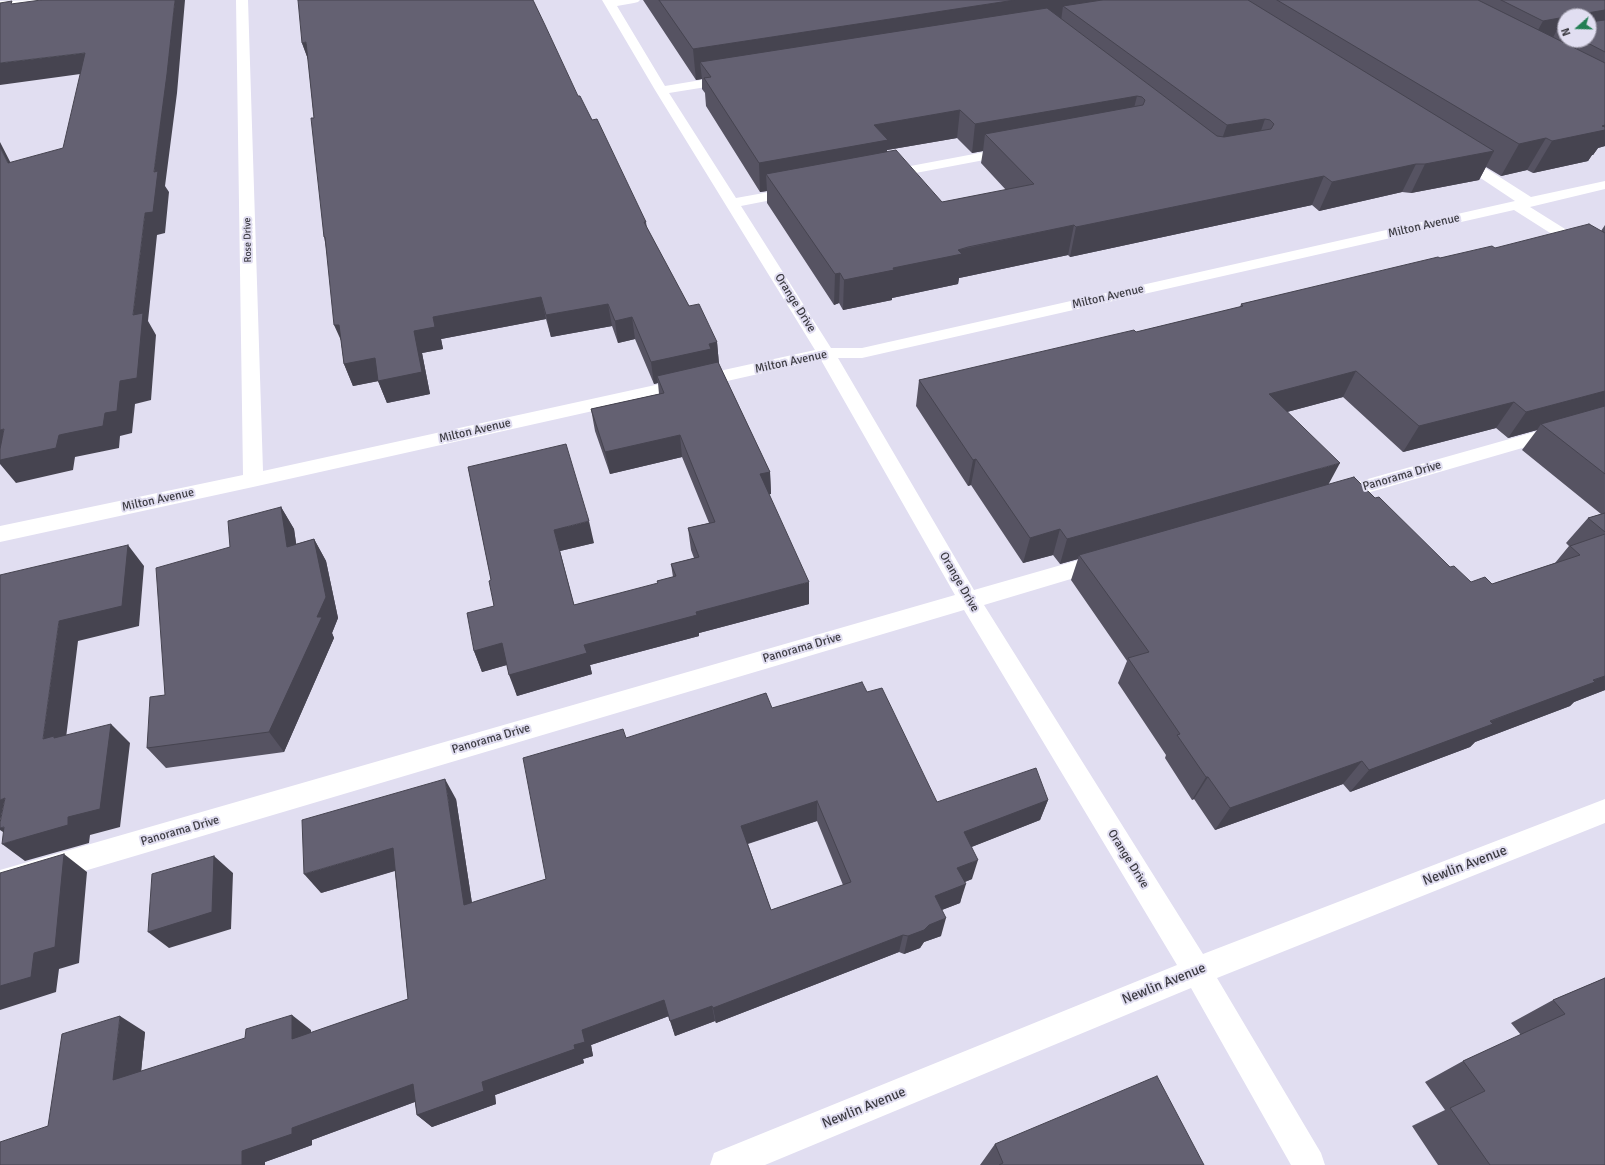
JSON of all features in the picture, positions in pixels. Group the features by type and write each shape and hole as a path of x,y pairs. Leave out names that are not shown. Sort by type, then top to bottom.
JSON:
{"street":[{"path":"0,4 33,0"},
{"name":"Rose Drive","path":"242,0 253,480"},
{"path":"609,2 634,0"},
{"name":"Orange Drive","path":"609,2 661,90 826,353 968,600 1197,971 1309,1165"},
{"path":"661,90 740,78"},
{"path":"873,177 1021,149"},
{"path":"1446,149 1605,261"},
{"name":"Milton Avenue","path":"0,534 253,480 826,353 862,353 1605,185"},
{"path":"732,203 810,188"},
{"name":"Panorama Drive","path":"1314,501 1605,418"},
{"name":"Panorama Drive","path":"0,883 1122,556"},
{"name":"Newlin Avenue","path":"726,1165 1197,971 1605,811"}],"building":[{"path":"41,0 175,0 154,172 158,171 153,212 145,213 133,315 143,313 137,378 120,381 117,411 105,413 103,426 59,435 56,448 0,460 0,449 4,429 0,430 0,147 8,163 63,148 85,53 0,63 0,3 12,1 11,4"},
{"path":"298,0 533,0 578,96 580,96 592,120 597,119 646,222 644,222 689,306 699,304 717,342 709,344 711,349 651,362 632,317 615,321 608,304 546,315 541,297 433,317 435,327 414,331 422,372 378,381 375,358 344,364 339,325 334,325 311,118 314,118 306,42 302,43"},
{"path":"659,0 1015,0 693,49"},
{"path":"1102,0 1248,0 1494,151 1425,164 1416,164 1332,182 1324,176 1076,227 1074,225 968,247 958,250 962,254 844,280 840,273 835,274 766,174 896,150 942,202 1034,184 985,134 1143,105 1145,100 1142,97 1137,96 975,124 960,110 874,125 888,140 759,163 704,78 711,77 700,62 1047,8 1217,136 1224,137 1271,129 1274,124 1270,120 1265,119 1227,125 1063,6"},
{"path":"1277,0 1478,0 1557,39 1557,48 1575,48 1605,63 1605,125 1602,126 1605,127 1605,130 1552,141 1546,138 1519,144"},
{"path":"1501,0 1605,0 1605,10 1597,11 1597,8 1557,8 1557,18 1543,21"},
{"path":"1605,20 1605,52 1597,48 1597,21"},
{"path":"1589,224 1605,233 1605,391 1526,412 1514,402 1419,426 1356,371 1269,394 1340,463 1067,539 1060,529 1030,538 976,459 973,460 919,380 1134,330 1136,332 1243,306 1241,304 1438,257 1440,258 1492,246 1495,248"},
{"path":"718,362 770,472 760,474 809,582 696,612 697,615 584,645 587,653 509,675 502,643 474,651 467,613 494,606 489,581 491,580 468,467 566,444 589,521 554,530 574,605 658,583 657,581 676,576 671,564 699,557 688,528 715,522 680,435 605,452 591,409 664,393 657,376"},
{"path":"1605,406 1605,474 1541,424"},
{"path":"1354,477 1375,498 1379,497 1450,567 1454,566 1471,582 1485,577 1492,584 1580,555 1570,546 1605,534 1605,676 1593,680 1595,682 1490,721 1493,724 1369,770 1362,761 1230,808 1208,777 1206,777 1177,735 1180,734 1128,658 1149,652 1079,555"},
{"path":"281,507 287,547 314,539 326,597 317,617 322,617 269,732 147,748 150,697 165,695 156,568 230,547 228,521"},
{"path":"1605,513 1605,532 1588,518"},
{"path":"128,545 122,606 59,621 43,739 54,736 54,738 111,724 100,809 68,817 68,825 2,844 4,827 0,828 0,823 5,798 0,800 0,575"},
{"path":"862,682 867,692 882,688 937,802 1036,768 1048,800 964,832 978,860 957,868 966,884 935,896 946,918 929,925 924,930 908,936 903,935 713,1008 712,1006 670,1021 664,1000 582,1030 585,1042 574,1045 575,1049 482,1082 484,1091 417,1115 413,1084 292,1128 292,1134 242,1151 242,1165 0,1165 0,1142 48,1126 62,1034 120,1016 113,1080 245,1038 246,1029 292,1015 292,1039 408,999 393,848 304,874 302,820 445,779 464,905 546,879 523,758 623,729 626,738 766,693 772,708","holes":["817,801 851,882 771,910 741,826"]},
{"path":"64,854 55,947 34,953 31,977 0,986 0,873"},
{"path":"214,856 212,912 148,932 152,874"},
{"path":"1605,978 1605,1165 1490,1165 1450,1108 1485,1091 1463,1061 1565,1014 1553,1000"},
{"path":"1157,1076 1204,1165 999,1165 1003,1163 995,1144"}]}
